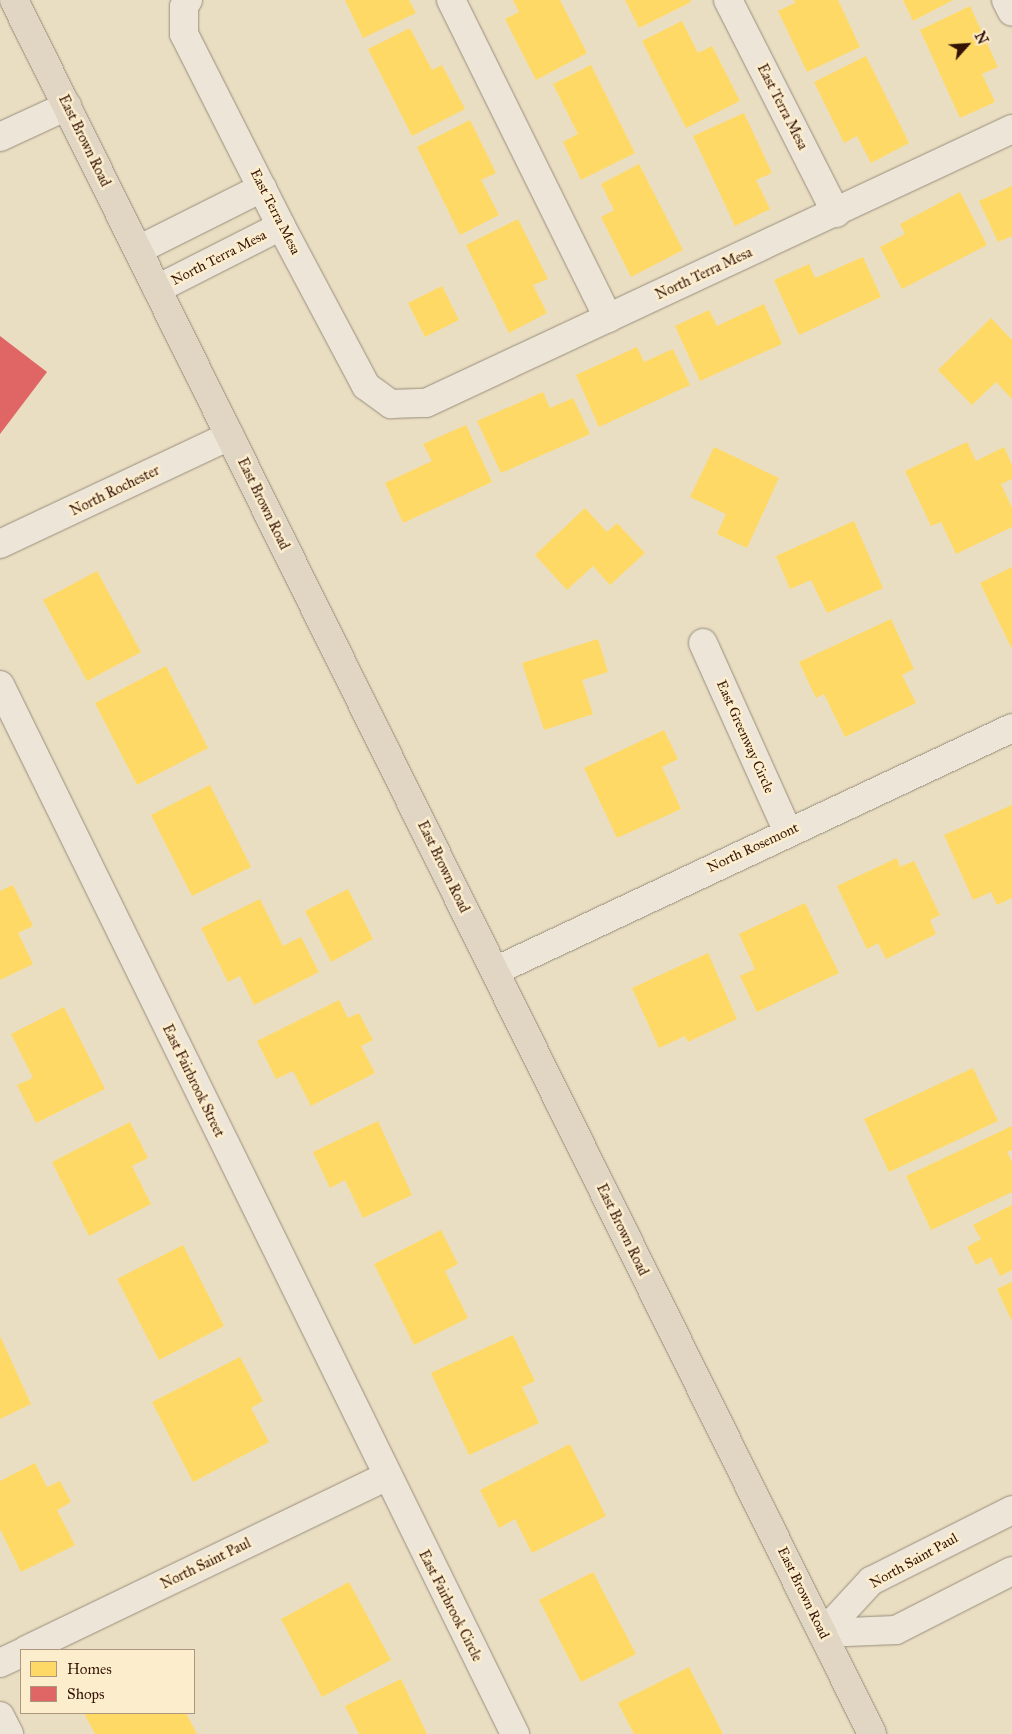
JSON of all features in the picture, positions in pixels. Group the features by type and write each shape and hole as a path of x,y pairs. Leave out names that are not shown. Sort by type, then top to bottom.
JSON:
{"main road":[{"name":"East Brown Road","path":"14,0 872,1734"}],"street":[{"path":"451,0 608,318"},
{"name":"East Terra Mesa","path":"728,0 836,213"},
{"path":"1006,0 1012,12"},
{"name":"East Terra Mesa","path":"186,4 184,34 281,226 366,386 392,404"},
{"path":"0,138 66,106"},
{"name":"North Terra Mesa","path":"392,404 426,403 836,213 1012,129"},
{"path":"138,250 262,188"},
{"name":"North Terra Mesa","path":"157,289 281,226"},
{"name":"North Rochester","path":"0,544 230,436"},
{"name":"East Greenway Circle","path":"702,643 788,832"},
{"name":"East Fairbrook Street","path":"0,685 386,1477"},
{"name":"North Rosemont","path":"495,971 1012,728"},
{"name":"North Saint Paul","path":"28,1649 386,1477"},
{"name":"East Fairbrook Circle","path":"386,1477 514,1734"},
{"name":"North Saint Paul","path":"822,1633 871,1581 1012,1510"},
{"path":"822,1633 896,1630 1012,1571"},
{"path":"0,1663 20,1653"},
{"path":"0,1716 8,1734"}],"building: Homes":[{"path":"345,0 409,0 416,13 363,38"},
{"path":"513,0 560,0 587,53 536,80 505,19 519,12"},
{"path":"625,0 690,0 691,2 639,28"},
{"path":"794,0 838,0 860,47 807,72 778,11 795,3"},
{"path":"903,0 953,0 913,21"},
{"path":"970,6 998,67 982,74 995,102 960,118 920,30"},
{"path":"682,21 698,53 712,46 740,101 686,128 642,41"},
{"path":"410,28 432,70 442,65 465,109 412,136 368,49"},
{"path":"866,56 909,143 871,163 857,136 844,143 814,82"},
{"path":"591,65 635,153 581,180 563,142 578,134 553,84"},
{"path":"744,113 772,173 756,180 770,209 735,226 693,136"},
{"path":"470,120 496,173 481,180 499,215 460,235 417,147"},
{"path":"639,164 683,250 631,277 601,217 614,210 601,184"},
{"path":"1012,186 1012,236 998,242 979,201"},
{"path":"960,192 987,245 902,289 880,247 905,234 900,224"},
{"path":"518,219 548,279 533,285 547,313 509,333 466,245"},
{"path":"863,257 881,297 799,335 774,280 809,264 815,278"},
{"path":"442,286 459,320 425,337 408,303"},
{"path":"764,304 782,344 700,381 675,326 709,310 717,326"},
{"path":"991,318 1012,340 1012,399 996,382 972,405 938,370"},
{"path":"637,347 644,362 673,349 690,385 599,427 576,375"},
{"path":"543,392 550,408 573,398 590,434 501,473 477,421"},
{"path":"466,425 492,482 403,523 385,483 432,461 423,444"},
{"path":"967,442 976,461 1004,447 1012,465 1012,479 1001,484 1012,508 1012,527 956,554 941,522 931,526 905,471"},
{"path":"714,447 779,478 747,548 717,534 726,514 690,497"},
{"path":"585,508 607,532 617,523 645,553 610,585 593,566 567,590 535,555"},
{"path":"854,521 883,588 827,613 811,580 790,589 776,556"},
{"path":"1012,567 1012,647 1011,647 980,583"},
{"path":"97,571 141,652 87,681 43,600"},
{"path":"891,619 914,669 902,675 916,703 845,737 824,694 816,698 799,662"},
{"path":"598,639 608,672 582,680 593,714 544,730 522,663"},
{"path":"166,666 208,748 137,785 95,703"},
{"path":"664,730 678,759 662,767 681,809 617,838 584,768"},
{"path":"210,785 251,867 192,896 151,815"},
{"path":"1012,805 1012,898 997,905 991,892 973,900 944,835"},
{"path":"897,858 900,867 914,861 940,915 930,920 936,934 886,959 878,943 867,949 837,886"},
{"path":"13,885 33,926 18,933 33,964 0,980 0,891"},
{"path":"348,889 373,939 331,962 305,911"},
{"path":"260,899 283,946 301,937 319,972 254,1005 240,976 228,982 201,928"},
{"path":"805,903 839,973 757,1012 740,976 755,969 739,934"},
{"path":"708,953 737,1019 688,1042 685,1036 659,1048 632,988"},
{"path":"339,1000 348,1018 359,1013 373,1040 361,1046 375,1073 311,1106 293,1071 276,1079 257,1041"},
{"path":"64,1007 105,1089 36,1123 17,1085 33,1078 11,1034"},
{"path":"973,1068 998,1121 889,1172 864,1119"},
{"path":"378,1121 412,1195 363,1218 345,1180 330,1188 313,1152"},
{"path":"130,1122 148,1158 132,1166 151,1204 89,1236 52,1162"},
{"path":"1012,1126 1012,1150 1007,1152 1012,1162 1012,1192 931,1230 906,1176"},
{"path":"1012,1205 1012,1270 1000,1276 991,1257 976,1265 967,1247 981,1239 973,1225"},
{"path":"441,1230 458,1264 445,1271 468,1318 414,1345 374,1264"},
{"path":"183,1245 224,1326 159,1360 117,1279"},
{"path":"1012,1282 1012,1321 997,1289"},
{"path":"513,1335 535,1381 522,1387 539,1423 469,1455 431,1373"},
{"path":"0,1336 31,1404 0,1419"},
{"path":"240,1357 263,1401 251,1408 269,1442 193,1482 152,1402"},
{"path":"570,1444 606,1516 532,1553 515,1519 499,1528 480,1490"},
{"path":"35,1463 47,1487 60,1481 71,1502 57,1510 75,1545 21,1572 0,1529 0,1481"},
{"path":"593,1572 636,1654 581,1682 539,1600"},
{"path":"349,1582 391,1660 322,1697 281,1619"},
{"path":"689,1667 723,1734 634,1734 618,1703"},
{"path":"401,1679 427,1734 359,1734 345,1706"},
{"path":"85,1714 187,1714 197,1734 95,1734"}],"building: Shops":[{"path":"0,336 47,372 0,434"}]}
